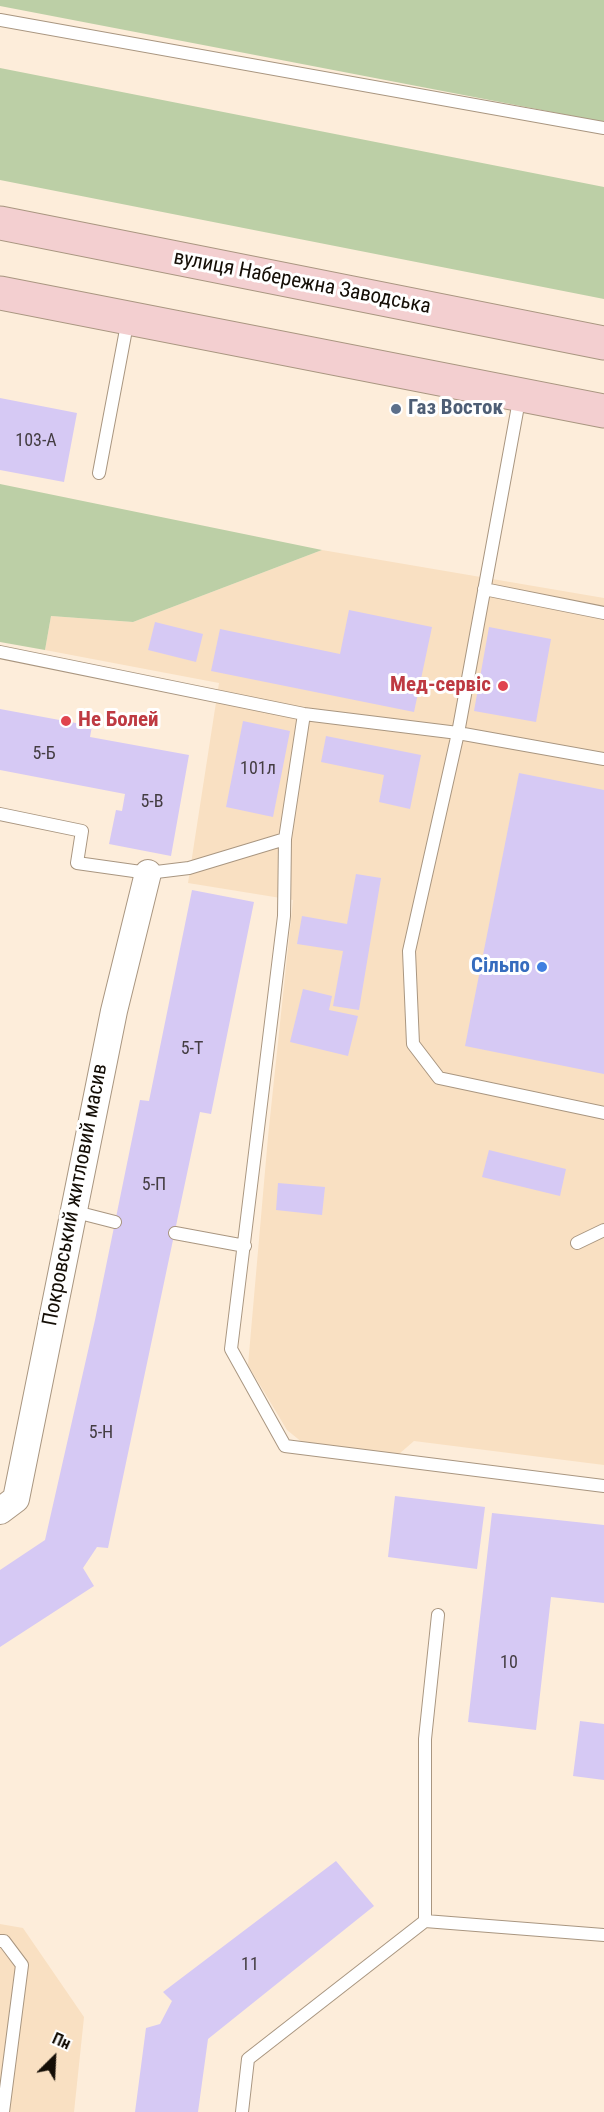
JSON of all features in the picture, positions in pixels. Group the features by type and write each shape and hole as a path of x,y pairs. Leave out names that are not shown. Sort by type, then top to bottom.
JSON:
{"main road":[{"name":"вулиця Набережна Заводська","path":"0,223 604,343"},
{"path":"0,293 604,411"}],"street":[{"name":"Покровський житловий масив","path":"0,1511 16,1499 72,1211 114,1011 148,873"}],"lane":[{"path":"0,20 604,128"},
{"path":"99,474 128,318"},
{"path":"520,394 458,733 409,951 413,1044 439,1078 604,1113"},
{"path":"484,589 604,613"},
{"path":"0,652 304,714 458,733 604,759"},
{"path":"304,714 285,839 284,916 231,1349 285,1446 604,1486"},
{"path":"0,814 81,831 77,863 148,873 189,868 285,839"},
{"path":"72,1211 115,1222"},
{"path":"577,1243 604,1230"},
{"path":"175,1233 245,1246"},
{"path":"425,1921 425,1739 438,1615"},
{"path":"242,2112 248,2059 425,1921 604,1935"},
{"path":"0,1941 4,1941 22,1965 3,2112"}],"shaded area":[{"path":"322,550 604,598 604,1465 414,1441 399,1454 303,1443 287,1430 248,1365 268,1137 293,900 188,883 219,683 45,650 51,616 133,622"},
{"path":"0,1924 23,1928 84,2017 74,2112 0,2112"}],"green space":[{"path":"0,0 604,0 604,122 0,6"},
{"path":"0,68 604,187 604,299 0,180"},
{"path":"0,484 322,550 133,622 51,616 45,650 0,642"}],"building":[{"path":"0,398 77,413 64,482 0,470"},
{"path":"349,610 432,627 414,712 211,671 220,629 340,654"},
{"path":"155,622 203,634 196,662 148,650"},
{"path":"489,627 551,639 536,722 474,711"},
{"path":"0,709 92,726 90,737 189,755 171,856 109,844 116,810 122,811 125,794 0,770"},
{"path":"243,721 290,731 273,817 226,807"},
{"path":"326,736 421,755 410,809 379,802 384,775 321,762"},
{"name":"Сільпо","path":"519,773 604,790 604,1074 465,1046"},
{"path":"356,874 381,878 359,1010 333,1006 343,951 297,944 302,916 347,924"},
{"path":"192,890 254,902 211,1114 200,1112 108,1548 97,1547 83,1568 94,1586 0,1647 0,1570 45,1540 95,1320 140,1100 149,1101"},
{"path":"303,989 332,996 329,1010 358,1016 348,1056 290,1042"},
{"path":"489,1150 566,1169 560,1196 482,1177"},
{"path":"278,1183 325,1187 322,1215 276,1210"},
{"path":"395,1496 485,1507 477,1569 388,1557"},
{"path":"492,1513 604,1525 604,1603 551,1597 536,1730 468,1722"},
{"path":"580,1721 604,1724 604,1780 573,1776"},
{"path":"336,1861 374,1906 208,2039 198,2112 135,2112 146,2028 160,2024 172,2001 163,1992"}],"place":[{"name":"Газ Восток","path":"396,409"},
{"name":"Мед-сервіс","path":"503,686"},
{"name":"Не Болей","path":"66,721"},
{"name":"Сільпо","path":"542,967"}]}
